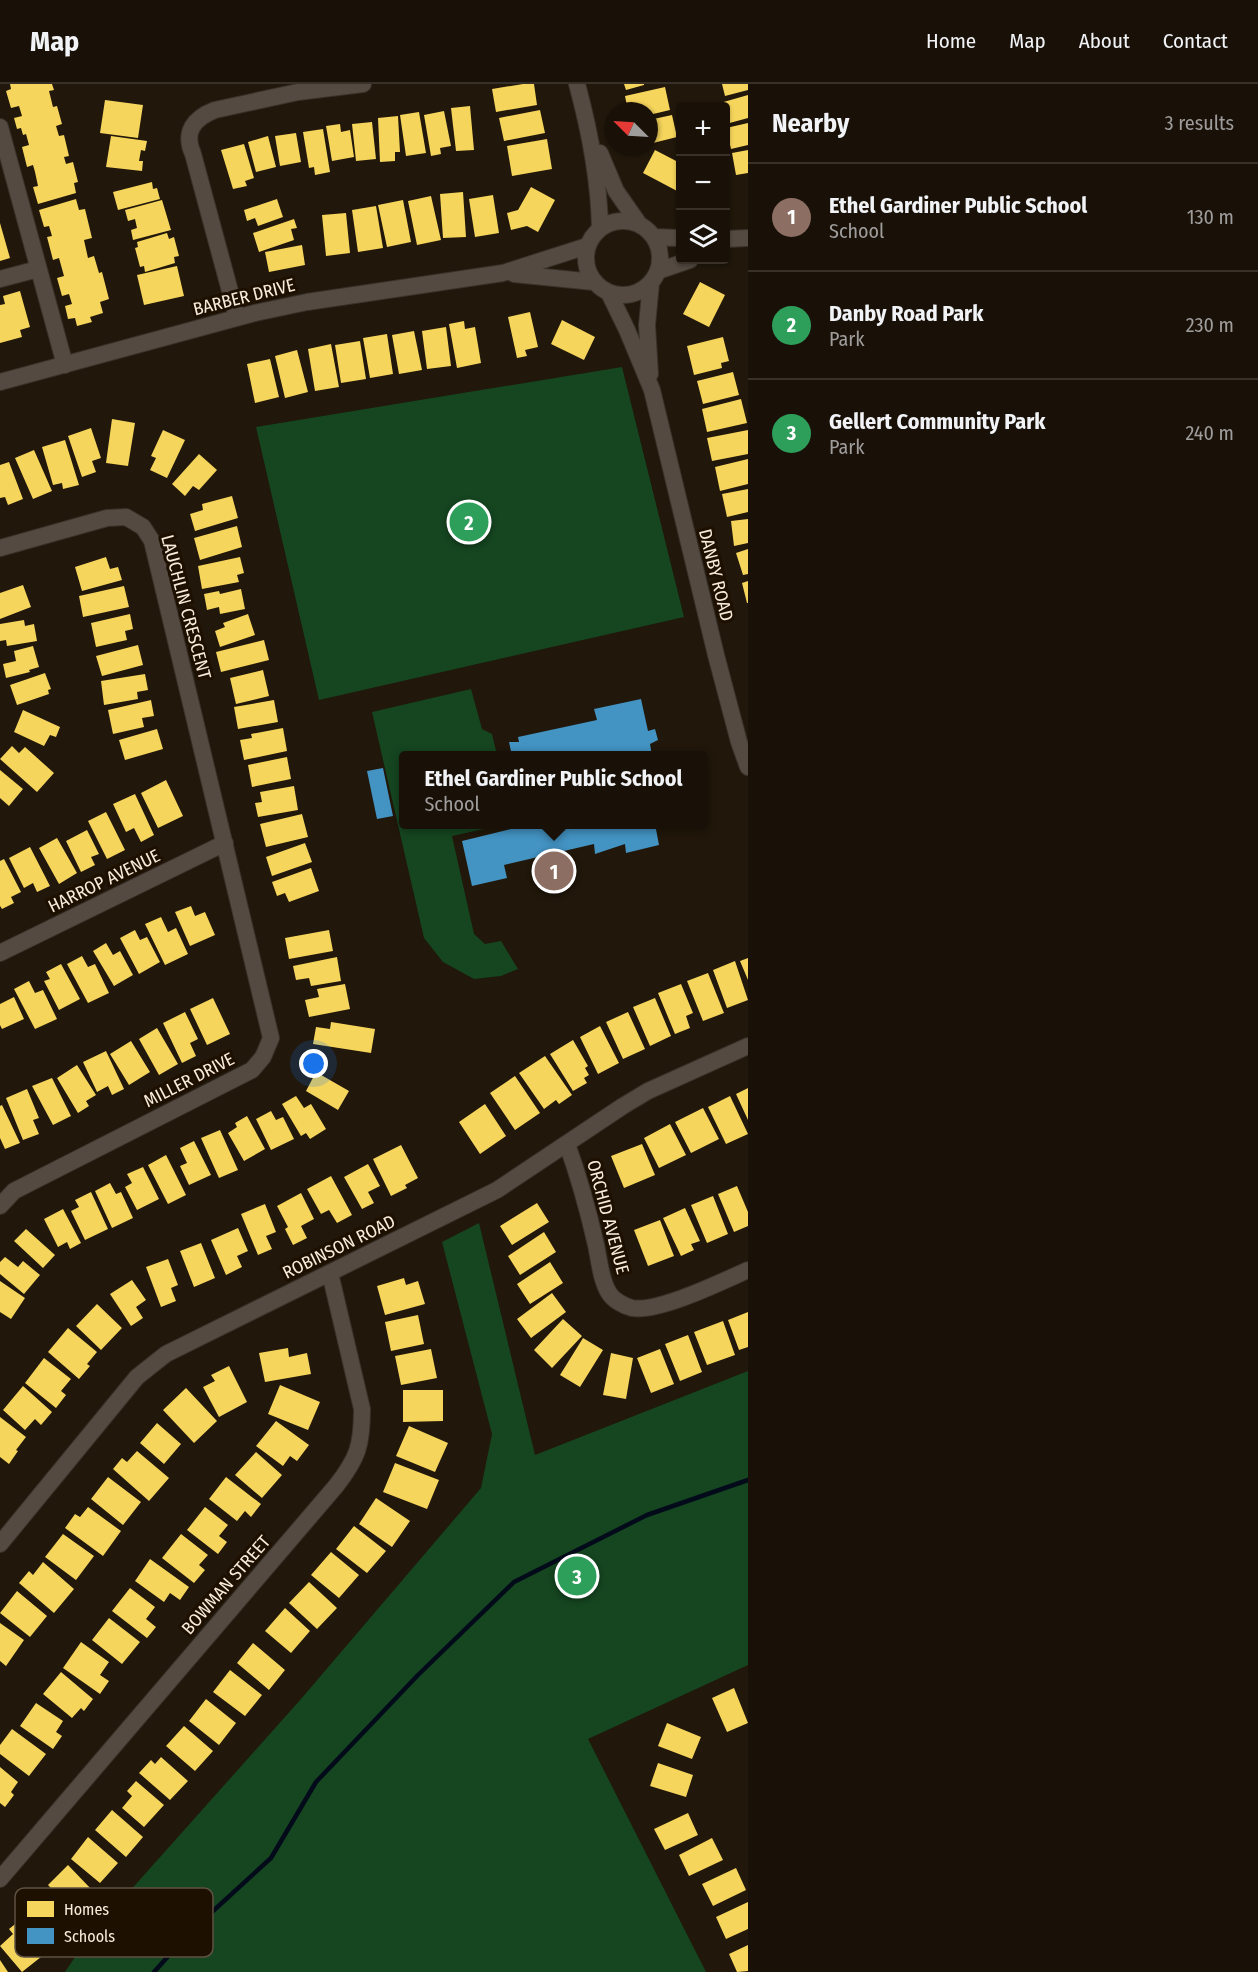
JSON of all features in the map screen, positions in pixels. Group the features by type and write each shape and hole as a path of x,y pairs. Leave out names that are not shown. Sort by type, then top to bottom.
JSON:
{"street":[{"path":"237,317 193,154 188,144 189,134 196,120 205,113 231,105 363,84"},
{"path":"577,84 590,130 600,195 600,228"},
{"path":"0,129 65,365"},
{"path":"590,130 616,190 639,224 654,237 660,257 655,277"},
{"path":"639,224 623,221 607,224 594,233 587,246 585,261 594,282 609,293 622,296 634,294 655,277 682,264"},
{"path":"654,237 676,238"},
{"name":"BARBER DRIVE","path":"0,382 237,317 307,302 503,273 587,246"},
{"path":"0,279 38,269"},
{"name":"BARBER DRIVE","path":"503,273 594,282"},
{"name":"DANBY ROAD","path":"652,390 647,325 655,277"},
{"name":"DANBY ROAD","path":"609,293 652,390 716,655 748,768"},
{"name":"LAUCHLIN CRESCENT","path":"0,548 107,518 126,517 143,527 152,541 225,843"},
{"name":"HARROP AVENUE","path":"0,953 225,843"},
{"name":"MILLER DRIVE","path":"0,1206 14,1191 252,1070 263,1057 271,1038 225,843"},
{"name":"ROBINSON ROAD","path":"0,1544 129,1386 144,1370 166,1354 497,1190 648,1091 748,1046"},
{"name":"ORCHID AVENUE","path":"567,1144 585,1199 604,1279 609,1293 618,1302 631,1308 661,1304 708,1288 748,1270"},
{"name":"BOWMAN STREET","path":"0,1879 351,1467 359,1450 362,1409 330,1273"}],"green space":[{"path":"622,367 684,617 319,700 256,427"},
{"path":"471,689 482,729 492,734 496,751 399,751 399,829 484,829 452,836 474,934 485,944 501,941 518,969 501,976 474,979 443,962 424,938 372,712"},
{"path":"479,1223 535,1455 748,1371 748,1665 588,1739 706,1972 65,1972 75,1957 213,1957 213,1888 132,1888 301,1699 481,1488 492,1434 442,1242"}],"building: Homes":[{"path":"10,84 52,84 54,90 49,91 53,107 57,106 62,124 56,126 59,136 64,135 69,156 64,157 66,164 73,162 78,182 74,183 76,193 38,204 33,187 38,186 35,172 33,165 27,167 22,147 29,145 26,134 23,135 21,128 17,129 14,118 22,116 19,106 11,108 6,91 11,89"},
{"path":"534,84 537,105 496,112 492,89"},
{"path":"624,84 644,84 644,85 626,90"},
{"path":"722,84 748,84 748,90 725,96"},
{"path":"665,87 670,110 658,113 658,102 626,102 625,96"},
{"path":"748,95 748,118 730,123 730,102 724,102"},
{"path":"105,100 143,105 138,138 100,133"},
{"path":"470,106 474,150 456,151 451,108"},
{"path":"540,110 545,133 504,141 499,118"},
{"path":"444,111 451,146 440,148 441,154 431,156 424,115"},
{"path":"419,112 426,153 406,156 400,115"},
{"path":"672,115 676,137 658,142 658,118"},
{"path":"398,116 400,152 395,152 395,161 380,162 378,118"},
{"path":"372,122 376,159 356,161 352,124"},
{"path":"748,123 748,145 731,149 730,127"},
{"path":"340,124 341,132 350,130 354,157 332,161 326,126"},
{"path":"323,129 330,172 315,175 314,167 309,168 303,132"},
{"path":"296,133 301,162 280,166 275,136"},
{"path":"111,136 147,141 145,151 141,150 139,161 143,161 142,171 106,167"},
{"path":"268,136 276,167 256,172 248,142"},
{"path":"547,139 552,169 512,176 507,146"},
{"path":"244,144 254,178 245,181 247,186 233,189 221,150"},
{"path":"748,150 748,173 736,175 732,153"},
{"path":"658,152 676,161 676,190 643,173 652,156 658,156"},
{"path":"152,182 153,189 157,188 160,199 118,210 113,192"},
{"path":"531,187 555,200 538,232 527,226 511,230 507,213 518,210"},
{"path":"463,192 466,237 443,238 440,194"},
{"path":"493,195 499,233 475,237 469,199"},
{"path":"431,196 441,240 417,245 408,201"},
{"path":"76,199 79,210 85,209 92,238 84,240 88,258 94,256 99,273 102,272 109,299 100,302 103,313 90,317 92,322 77,326 75,318 68,319 65,306 72,304 69,294 62,296 57,278 64,276 59,258 53,260 47,237 52,236 49,226 44,227 39,210"},
{"path":"277,199 283,217 258,226 255,218 247,221 244,210"},
{"path":"162,200 171,230 133,240 131,230 137,228 135,219 128,221 125,210"},
{"path":"403,200 411,242 387,247 378,205"},
{"path":"376,206 383,248 358,252 352,210"},
{"path":"346,213 350,253 326,256 322,215"},
{"path":"294,219 297,228 291,229 294,240 259,252 253,233"},
{"path":"0,223 10,258 0,261"},
{"path":"167,233 169,239 174,237 179,256 174,257 175,263 145,272 144,266 140,267 135,248 138,247 137,242"},
{"path":"302,245 305,265 269,272 265,252"},
{"path":"177,266 184,296 144,305 137,275"},
{"path":"700,282 725,295 709,327 683,314"},
{"path":"20,291 30,327 20,330 22,337 0,343 0,305 5,304 3,296"},
{"path":"530,312 538,347 525,350 527,356 517,358 508,317"},
{"path":"562,320 595,337 584,360 551,344"},
{"path":"464,321 465,329 475,327 481,363 457,368 449,324"},
{"path":"446,327 451,366 427,369 422,331"},
{"path":"414,331 422,370 399,374 392,335"},
{"path":"387,334 393,374 370,378 363,338"},
{"path":"723,337 729,361 721,363 722,368 694,375 687,346"},
{"path":"360,341 366,379 341,383 335,345"},
{"path":"331,344 339,387 315,391 308,349"},
{"path":"297,350 308,392 285,398 275,356"},
{"path":"270,359 279,397 255,403 247,364"},
{"path":"733,372 739,395 703,404 697,381"},
{"path":"741,399 747,423 707,432 702,409"},
{"path":"112,419 135,423 128,466 106,463"},
{"path":"91,428 101,458 92,461 96,472 82,477 68,436"},
{"path":"163,430 185,440 167,478 150,470 156,458 151,456"},
{"path":"748,430 748,454 712,461 707,438"},
{"path":"65,440 79,485 63,489 62,483 53,485 42,447"},
{"path":"34,450 52,491 33,499 15,458"},
{"path":"199,454 217,470 199,490 193,486 185,496 172,484"},
{"path":"748,459 748,484 720,491 715,467"},
{"path":"9,462 23,499 8,505 5,497 0,498 0,465"},
{"path":"748,489 748,512 727,517 722,494"},
{"path":"232,496 238,518 195,531 190,514 203,510 202,504"},
{"path":"748,519 748,543 734,546 731,521"},
{"path":"237,526 242,547 200,560 194,538"},
{"path":"748,549 748,574 743,575 736,553"},
{"path":"106,557 110,569 118,567 122,580 82,591 75,567"},
{"path":"240,557 244,573 237,575 239,582 202,589 198,566"},
{"path":"748,581 748,603 747,603 742,583"},
{"path":"23,585 31,607 0,619 0,593"},
{"path":"124,586 129,607 83,617 79,596"},
{"path":"241,589 245,609 220,614 219,607 207,610 204,594 219,591 220,594"},
{"path":"130,614 133,629 125,631 127,640 96,647 91,623"},
{"path":"248,614 255,635 220,647 215,631 225,627 223,623"},
{"path":"24,620 25,626 34,624 37,641 7,646 6,640 0,641 0,624"},
{"path":"264,640 269,660 221,672 216,652"},
{"path":"138,645 143,665 102,676 96,656"},
{"path":"33,646 39,667 29,670 30,672 6,678 3,664 16,661 14,651"},
{"path":"263,670 269,696 236,704 230,678"},
{"path":"45,673 51,689 48,690 49,694 17,705 10,685"},
{"path":"145,674 148,690 137,692 138,699 104,705 101,681"},
{"path":"151,700 154,716 142,718 144,727 113,734 108,710"},
{"path":"274,700 278,722 238,729 234,707"},
{"path":"23,710 60,727 56,737 50,735 44,746 14,732"},
{"path":"283,728 287,751 244,760 240,740 252,738 251,734"},
{"path":"157,729 163,749 125,760 119,740"},
{"path":"12,746 19,753 25,747 54,773 37,792 0,759"},
{"path":"287,757 291,779 252,787 248,765"},
{"path":"0,770 23,789 9,806 0,798"},
{"path":"166,780 183,816 158,828 141,793"},
{"path":"294,786 298,810 258,817 255,803 262,802 260,792"},
{"path":"135,794 154,835 141,842 134,828 126,832 113,804"},
{"path":"106,812 125,850 107,859 88,821"},
{"path":"302,814 308,837 266,847 260,824"},
{"path":"87,830 99,854 91,857 95,865 81,872 66,841"},
{"path":"57,838 77,873 59,884 39,848"},
{"path":"305,843 312,862 272,876 266,857"},
{"path":"30,847 50,886 37,892 33,883 24,888 9,858"},
{"path":"4,859 21,892 11,897 14,903 2,909 0,906 0,861"},
{"path":"311,868 319,891 289,902 285,893 277,896 272,882"},
{"path":"191,906 195,916 205,912 215,935 190,946 175,912"},
{"path":"161,917 168,932 176,928 188,954 165,965 145,924"},
{"path":"135,930 140,940 147,937 160,962 139,974 120,938"},
{"path":"329,930 333,951 289,959 285,938"},
{"path":"106,943 113,955 120,951 133,975 114,986 93,951"},
{"path":"82,956 88,967 95,964 109,993 88,1003 67,964"},
{"path":"337,957 341,981 311,986 309,978 296,980 293,966"},
{"path":"748,958 748,980 740,961"},
{"path":"735,961 748,1000 727,1008 713,970"},
{"path":"61,964 80,999 59,1010 44,981 50,979 46,972"},
{"path":"708,973 724,1013 703,1021 687,981"},
{"path":"29,981 35,993 43,990 57,1019 35,1029 14,989"},
{"path":"345,984 350,1009 309,1017 305,1000 319,997 317,989"},
{"path":"681,984 693,1013 686,1016 690,1028 675,1034 658,993"},
{"path":"14,997 24,1019 2,1029 0,1004"},
{"path":"213,998 230,1034 207,1045 190,1009"},
{"path":"655,998 671,1036 650,1046 633,1007"},
{"path":"185,1012 198,1039 190,1043 196,1056 182,1063 163,1023"},
{"path":"628,1012 645,1049 623,1059 606,1022"},
{"path":"331,1022 375,1029 371,1053 313,1044 316,1027 330,1029"},
{"path":"600,1026 619,1063 598,1074 580,1037"},
{"path":"157,1028 178,1064 159,1075 139,1039"},
{"path":"573,1040 588,1066 585,1068 589,1075 584,1078 587,1083 573,1091 550,1054"},
{"path":"131,1041 150,1072 129,1085 110,1054"},
{"path":"106,1051 124,1089 112,1095 108,1086 97,1092 83,1062"},
{"path":"545,1056 572,1095 559,1104 556,1100 544,1109 519,1073"},
{"path":"77,1065 96,1095 86,1101 89,1106 78,1113 57,1078"},
{"path":"316,1072 349,1091 338,1110 306,1091"},
{"path":"515,1076 540,1113 515,1130 490,1093"},
{"path":"52,1078 71,1116 53,1125 32,1086"},
{"path":"748,1088 748,1120 736,1094"},
{"path":"27,1089 39,1118 33,1120 39,1134 23,1140 6,1098"},
{"path":"296,1096 304,1108 311,1104 326,1129 310,1139 306,1133 301,1136 282,1104"},
{"path":"730,1096 748,1134 726,1144 708,1107"},
{"path":"485,1104 506,1136 480,1154 459,1122"},
{"path":"2,1105 20,1143 5,1149 0,1138 0,1106"},
{"path":"703,1108 719,1139 691,1153 675,1122"},
{"path":"271,1111 276,1120 283,1117 294,1139 271,1150 256,1119"},
{"path":"247,1116 265,1149 244,1161 228,1133 237,1127 235,1123"},
{"path":"670,1124 686,1155 659,1168 644,1138"},
{"path":"220,1130 238,1170 219,1178 201,1138"},
{"path":"194,1141 211,1175 189,1185 180,1166 187,1163 180,1148"},
{"path":"642,1144 655,1175 624,1188 611,1156"},
{"path":"401,1145 418,1178 405,1185 407,1188 391,1196 373,1159"},
{"path":"166,1155 186,1195 168,1204 148,1165"},
{"path":"368,1164 380,1186 368,1192 374,1203 362,1209 344,1177"},
{"path":"143,1167 159,1199 137,1210 125,1187 132,1183 127,1174"},
{"path":"331,1176 352,1215 337,1223 329,1210 321,1214 307,1189"},
{"path":"110,1183 116,1194 121,1192 133,1218 112,1228 95,1191"},
{"path":"737,1186 748,1212 748,1226 734,1232 718,1194"},
{"path":"91,1192 108,1229 85,1240 71,1211 79,1207 75,1200"},
{"path":"301,1193 314,1219 301,1226 307,1238 293,1245 285,1229 288,1227 277,1206"},
{"path":"713,1196 728,1234 707,1243 691,1205"},
{"path":"537,1203 549,1222 512,1245 500,1226"},
{"path":"265,1204 276,1232 266,1236 272,1249 258,1255 241,1214"},
{"path":"685,1208 700,1241 691,1244 694,1250 681,1256 663,1218"},
{"path":"63,1209 81,1243 70,1249 67,1242 58,1247 44,1219"},
{"path":"660,1220 674,1256 648,1266 634,1230"},
{"path":"238,1228 248,1251 237,1256 242,1267 226,1275 211,1240"},
{"path":"26,1229 55,1255 43,1268 14,1241"},
{"path":"544,1232 556,1252 520,1275 508,1256"},
{"path":"201,1243 215,1278 194,1287 180,1251"},
{"path":"5,1257 18,1267 23,1261 40,1275 24,1294 0,1274 0,1262"},
{"path":"168,1259 178,1285 171,1288 176,1301 161,1307 146,1267"},
{"path":"550,1262 563,1283 530,1304 517,1284"},
{"path":"404,1278 406,1285 418,1281 425,1304 385,1315 377,1286"},
{"path":"132,1280 146,1300 136,1307 143,1318 131,1326 110,1294"},
{"path":"0,1281 25,1298 11,1319 0,1312"},
{"path":"552,1293 566,1312 531,1338 517,1319"},
{"path":"97,1304 122,1328 101,1350 76,1326"},
{"path":"748,1312 748,1347 739,1350 728,1320"},
{"path":"418,1315 424,1344 391,1351 385,1322"},
{"path":"563,1319 582,1336 552,1368 534,1350"},
{"path":"723,1321 735,1355 707,1365 694,1332"},
{"path":"68,1328 97,1352 87,1364 90,1366 79,1379 48,1352"},
{"path":"688,1335 702,1372 680,1381 665,1344"},
{"path":"583,1338 603,1350 580,1387 560,1375"},
{"path":"288,1348 289,1357 307,1353 311,1374 265,1382 259,1353"},
{"path":"431,1349 437,1378 401,1385 395,1356"},
{"path":"660,1349 674,1384 651,1393 637,1358"},
{"path":"611,1353 633,1358 626,1399 603,1395"},
{"path":"44,1358 71,1379 61,1391 66,1395 56,1408 25,1383"},
{"path":"229,1366 247,1402 219,1417 203,1387 215,1381 211,1375"},
{"path":"280,1385 320,1402 308,1430 268,1414"},
{"path":"23,1386 52,1412 41,1425 35,1419 25,1430 3,1410"},
{"path":"186,1388 217,1421 194,1443 163,1410"},
{"path":"403,1390 443,1390 443,1421 403,1422"},
{"path":"0,1417 26,1437 9,1464 0,1457"},
{"path":"276,1421 309,1445 297,1461 290,1456 283,1466 256,1446"},
{"path":"157,1423 181,1444 164,1464 140,1443"},
{"path":"409,1426 448,1443 435,1472 396,1456"},
{"path":"137,1451 169,1478 149,1501 113,1469 122,1458 127,1462"},
{"path":"256,1452 282,1475 262,1498 235,1475"},
{"path":"395,1463 439,1480 427,1509 383,1492"},
{"path":"108,1477 141,1502 123,1525 91,1499"},
{"path":"226,1477 261,1504 251,1517 245,1511 237,1521 209,1499"},
{"path":"376,1498 410,1521 392,1547 359,1524"},
{"path":"88,1507 121,1531 103,1556 65,1528 75,1514 80,1517"},
{"path":"205,1507 228,1525 219,1536 227,1542 218,1554 187,1530"},
{"path":"354,1526 386,1551 367,1573 336,1549"},
{"path":"63,1534 94,1556 76,1580 45,1557"},
{"path":"181,1534 208,1555 199,1565 205,1570 194,1583 162,1558"},
{"path":"331,1552 359,1575 339,1598 311,1575"},
{"path":"150,1559 189,1587 180,1600 170,1593 164,1602 135,1581"},
{"path":"43,1562 74,1589 54,1613 19,1583 29,1571 33,1575"},
{"path":"309,1582 337,1608 317,1629 289,1603"},
{"path":"130,1588 155,1607 146,1619 156,1627 147,1638 112,1611"},
{"path":"17,1591 47,1616 30,1637 0,1613"},
{"path":"285,1608 310,1631 291,1653 265,1631"},
{"path":"109,1618 140,1642 122,1664 92,1640"},
{"path":"0,1623 24,1640 6,1666 0,1661"},
{"path":"81,1642 109,1662 100,1675 109,1681 100,1694 63,1668"},
{"path":"253,1643 285,1670 269,1690 237,1663"},
{"path":"230,1670 262,1695 245,1716 213,1692"},
{"path":"61,1672 93,1699 84,1711 81,1708 72,1718 43,1694"},
{"path":"734,1688 748,1723 727,1732 712,1698"},
{"path":"206,1699 236,1723 219,1745 189,1721"},
{"path":"36,1703 63,1721 56,1732 62,1736 53,1749 20,1726"},
{"path":"667,1723 701,1737 692,1759 658,1746"},
{"path":"184,1726 213,1751 195,1771 166,1746"},
{"path":"12,1729 46,1754 29,1776 0,1754 0,1745"},
{"path":"161,1757 188,1781 170,1800 139,1773 151,1760 155,1764"},
{"path":"658,1763 693,1775 686,1797 650,1786"},
{"path":"0,1767 18,1782 11,1792 14,1795 5,1807 0,1803"},
{"path":"136,1781 164,1805 144,1827 122,1808 132,1796 127,1791"},
{"path":"112,1810 143,1837 126,1857 95,1830"},
{"path":"688,1813 698,1835 665,1850 654,1829"},
{"path":"88,1837 118,1863 100,1883 71,1859"},
{"path":"712,1838 723,1860 689,1876 679,1855"},
{"path":"68,1865 90,1888 51,1888 48,1885"},
{"path":"736,1868 746,1890 713,1906 702,1884"},
{"path":"748,1902 748,1929 726,1939 716,1917"},
{"path":"15,1924 15,1957 41,1957 22,1972 0,1946 13,1934 9,1929"},
{"path":"748,1945 748,1971 737,1972 729,1954"},
{"path":"0,1960 8,1972 0,1972"}],"building: Schools":[{"path":"641,699 648,731 655,729 658,740 650,744 651,751 511,751 509,742 519,742 518,737 597,720 594,709"},
{"path":"383,768 393,816 377,819 367,771"},
{"path":"511,829 656,829 659,845 626,853 625,844 595,854 594,844 504,865 507,878 472,886 462,841"}],"waterway":[{"path":"213,1911 271,1858 316,1782 418,1675 514,1582 647,1515 748,1480"},
{"path":"154,1972 167,1957"}],"place":[{"name":"Danby Road Park","path":"469,522"},
{"name":"Ethel Gardiner Public School","path":"554,871"},
{"name":"Gellert Community Park","path":"577,1576"}]}
